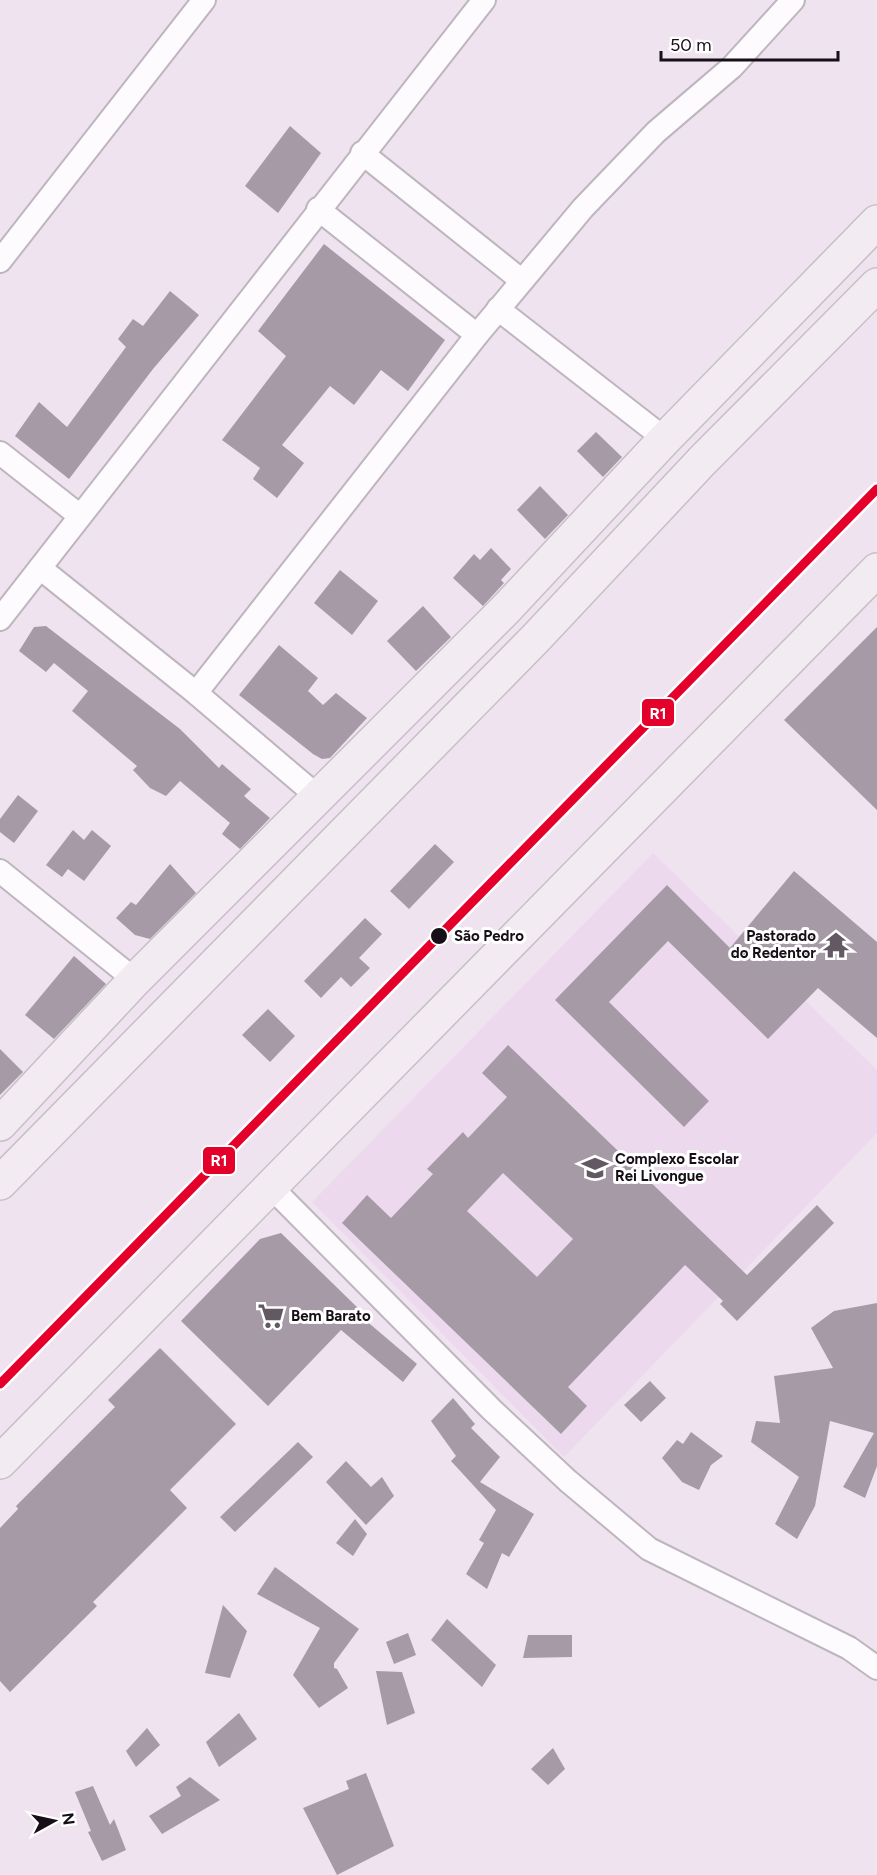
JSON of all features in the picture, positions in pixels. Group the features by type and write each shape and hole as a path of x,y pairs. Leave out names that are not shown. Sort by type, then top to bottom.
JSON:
{"main road":[{"path":"0,1124 135,980 505,610 665,439 877,222"},
{"path":"0,1183 535,639 702,461 872,290 835,265"},
{"path":"0,1461 877,570"},
{"path":"505,610 535,639"}],"street":[{"path":"0,259 204,0"},
{"path":"0,619 318,209 484,0"},
{"path":"196,693 477,334 583,208 656,132 732,67 793,0"},
{"path":"362,153 521,280"},
{"path":"318,209 477,334"},
{"path":"498,309 665,439"},
{"path":"0,453 81,516"},
{"path":"40,568 196,693 317,796"},
{"path":"0,872 135,980"},
{"path":"270,1186 492,1410 568,1481 649,1549 849,1648 877,1668"}],"shaded area":[{"name":"Complexo Escolar Rei Livongue","path":"653,853 877,1070 877,1133 564,1457 312,1202"}],"building":[{"path":"290,126 321,153 278,213 245,186"},
{"path":"324,244 445,340 408,391 381,370 354,405 330,386 282,445 304,463 277,498 253,479 260,468 222,440 286,356 258,331"},
{"path":"170,291 199,315 153,369 69,479 15,436 39,402 67,427 126,347 118,339 133,319 143,326"},
{"path":"596,432 622,457 603,477 577,451"},
{"path":"540,486 568,515 545,539 517,510"},
{"path":"491,548 511,569 501,580 504,583 483,606 453,578 474,554 480,560"},
{"path":"340,570 378,601 352,635 314,603"},
{"path":"423,606 451,637 416,671 387,641"},
{"path":"46,626 180,729 219,768 222,764 251,789 244,796 270,818 240,849 222,834 230,823 180,781 166,796 150,788 133,770 137,766 72,711 88,691 54,663 46,672 19,651 34,627"},
{"path":"877,627 877,810 784,720"},
{"path":"279,645 318,678 308,691 323,705 336,693 367,718 330,758 322,759 313,754 239,695"},
{"path":"18,795 38,811 14,843 0,832 0,819"},
{"path":"73,830 84,840 92,830 111,846 84,881 68,869 62,877 46,865"},
{"path":"435,844 454,862 409,909 390,891"},
{"path":"170,864 196,893 150,939 135,935 116,918 131,902 136,905"},
{"path":"794,871 877,942 877,1038 818,988 768,1039 668,941 609,1002 709,1101 684,1127 555,1000 667,885 730,948"},
{"path":"365,918 382,934 359,958 370,968 351,987 341,977 321,998 304,981"},
{"path":"74,956 106,984 54,1039 25,1015"},
{"path":"268,1009 295,1036 270,1062 242,1035"},
{"path":"508,1045 747,1275 817,1205 834,1223 737,1321 720,1304 723,1301 685,1265 568,1387 587,1406 561,1434 342,1223 367,1195 391,1218 433,1174 427,1169 463,1132 468,1138 507,1097 482,1073","holes":["503,1173 573,1239 537,1277 467,1211"]},
{"path":"0,1049 23,1072 0,1095"},
{"name":"Bem Barato","path":"281,1233 360,1310 357,1313 417,1364 403,1382 341,1330 268,1406 181,1321 260,1239"},
{"path":"877,1303 877,1466 865,1498 843,1487 874,1433 830,1421 815,1506 797,1539 775,1524 799,1477 751,1442 756,1421 780,1423 774,1376 833,1368 811,1328 834,1311"},
{"path":"160,1348 236,1424 170,1490 187,1508 93,1602 97,1606 10,1692 0,1681 0,1528 18,1509 16,1506 115,1407 108,1400"},
{"path":"650,1381 666,1398 641,1422 624,1405"},
{"path":"453,1398 475,1424 471,1428 500,1457 480,1482 534,1514 509,1557 502,1553 487,1589 466,1574 484,1543 479,1540 496,1510 451,1461 456,1456 431,1421"},
{"path":"691,1432 723,1456 711,1465 699,1490 682,1482 662,1458 677,1440 683,1444"},
{"path":"298,1442 313,1457 235,1532 220,1517"},
{"path":"346,1461 371,1487 382,1477 394,1496 366,1525 326,1482"},
{"path":"355,1519 367,1534 353,1556 336,1543"},
{"path":"275,1567 359,1629 334,1663 334,1668 337,1669 348,1688 319,1708 293,1675 320,1628 257,1594"},
{"path":"223,1605 247,1631 230,1678 205,1673"},
{"path":"447,1619 496,1665 482,1687 431,1640"},
{"path":"408,1633 416,1655 394,1664 386,1642"},
{"path":"528,1635 572,1635 572,1657 523,1658"},
{"path":"376,1671 402,1672 415,1713 387,1725"},
{"path":"239,1713 257,1739 219,1767 206,1742"},
{"path":"147,1728 160,1745 136,1767 126,1751"},
{"path":"553,1748 565,1769 548,1785 531,1769"},
{"path":"366,1773 394,1846 337,1875 303,1808 349,1789 346,1781"},
{"path":"190,1777 220,1800 162,1834 149,1816 181,1796 176,1787"},
{"path":"93,1786 110,1825 114,1819 126,1850 102,1861 88,1832 91,1831 75,1792"}],"transit line":[{"name":"R1","path":"0,1384 877,489"}],"place":[{"name":"São Pedro","path":"439,936"},
{"name":"Pastorado do Redentor","path":"836,945"},
{"name":"Complexo Escolar Rei Livongue","path":"595,1168"},
{"name":"Bem Barato","path":"271,1316"}]}
